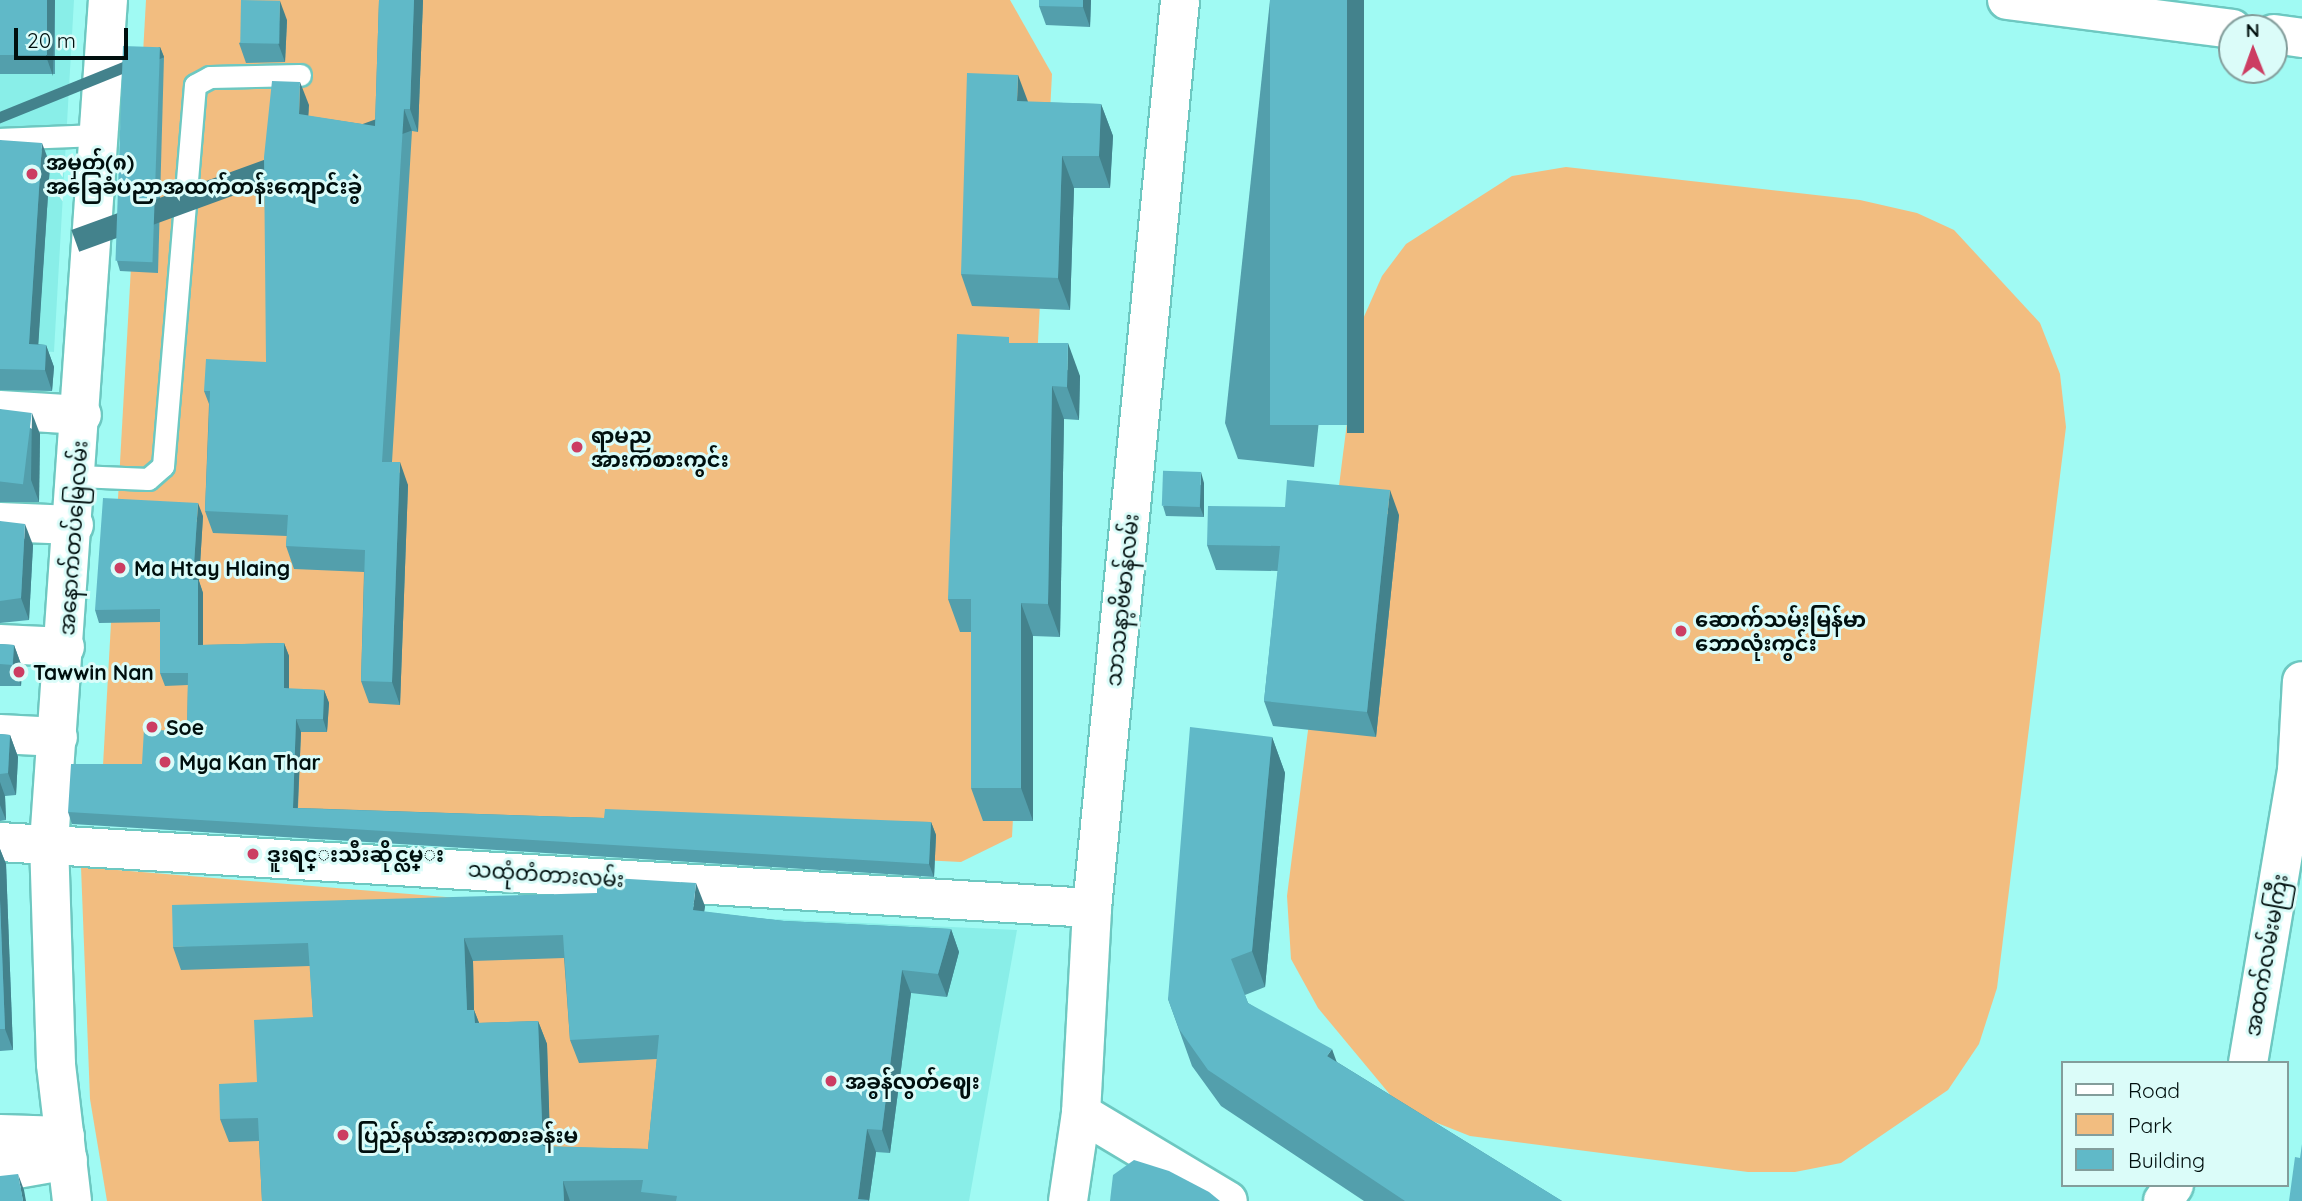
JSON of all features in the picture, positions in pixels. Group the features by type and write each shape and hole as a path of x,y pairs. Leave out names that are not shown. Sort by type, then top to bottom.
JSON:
{"street":[{"name":"အနောက်တပ်မြေလမ်း","path":"72,1201 56,1064 49,843 78,476 108,0"},
{"name":"သာသနာ့ဗိမာန်လမ်း","path":"1068,1201 1081,1113 1092,908 1180,0"},
{"path":"2007,0 2218,27"},
{"path":"0,410 82,415"},
{"path":"0,522 74,525"},
{"path":"0,644 65,646"},
{"name":"အထက်လမ်းမကြီး","path":"2248,1061 2300,770 2302,681"},
{"path":"0,734 58,737"},
{"name":"သထုံတံတားလမ်း","path":"0,842 1092,908"},
{"path":"1081,1113 1228,1201"},
{"path":"0,1134 66,1148"},
{"path":"0,1172 66,1148"}],"lane":[{"path":"78,476 148,479 163,466 195,85 210,77 300,75"},
{"path":"0,139 100,135"}],"shaded area":[{"name":"အမှတ်(၈) အခြေခံပညာအထက်တန်းကျောင်းခွဲ","path":"0,0 74,0 54,352 0,348"},
{"name":"အခွန်လွတ်ဈေး","path":"640,913 1017,930 969,1201 667,1201"}],"green space":[{"name":"ရာမည အားကစားကွင်း","path":"146,0 1010,0 1052,74 1012,837 961,862 100,819"},
{"name":"ဆောက်သမ်းမြန်မာ ဘောလုံးကွင်း","path":"1566,167 1860,200 1917,213 1954,230 2040,323 2060,374 2066,427 1997,988 1979,1044 1948,1090 1841,1163 1795,1172 1748,1172 1470,1136 1402,1109 1318,1008 1291,959 1287,896 1359,328 1382,276 1406,244 1512,176"},
{"path":"81,867 640,913 675,962 667,1201 107,1201 90,1099"}],"building":[{"path":"0,0 47,0 47,55 0,55"},
{"path":"241,0 280,1 279,44 240,43"},
{"path":"379,0 414,0 410,109 404,109 382,462 400,462 392,682 361,681 365,550 286,546 288,515 205,511 210,391 204,391 206,359 266,362 264,157 272,81 300,82 299,114 375,126"},
{"path":"1039,0 1083,0 1083,7 1039,6"},
{"path":"1270,0 1347,0 1347,425 1270,425"},
{"path":"123,46 160,47 152,262 115,261"},
{"path":"967,73 1018,75 1017,101 1101,104 1099,156 1062,156 1058,278 961,274"},
{"path":"0,140 42,143 29,344 46,345 45,370 0,369"},
{"path":"957,334 1009,337 1009,343 1068,343 1067,387 1052,386 1048,604 1021,603 1021,788 971,788 971,599 948,599"},
{"path":"0,409 32,413 23,484 0,482"},
{"path":"1163,471 1201,472 1200,507 1162,506"},
{"path":"1287,480 1390,490 1367,712 1264,701 1280,546 1207,545 1208,506 1285,507"},
{"path":"103,498 198,503 193,580 198,580 198,645 284,643 284,688 324,690 323,719 296,719 293,808 604,818 605,809 931,822 929,864 68,812 71,764 142,764 144,729 187,732 188,673 160,673 160,609 95,610"},
{"path":"0,521 25,524 21,598 0,601"},
{"path":"0,644 14,645 13,665 0,664"},
{"path":"1190,727 1272,737 1252,951 1231,959 1248,1003 1332,1049 1327,1056 1562,1201 1405,1201 1208,1070 1179,1029 1168,999"},
{"path":"0,734 10,735 8,773 0,774"},
{"path":"597,877 696,883 693,910 784,921 951,929 938,974 902,970 882,1130 867,1129 858,1199 868,1201 676,1201 677,1196 641,1192 643,1180 563,1181 564,1201 262,1201 258,1118 220,1119 219,1084 257,1082 254,1020 313,1017 308,943 173,947 172,905 597,893","holes":["563,935 570,1040 659,1035 648,1149 543,1146 538,1021 475,1023 474,1010 467,1010 464,938"]},
{"path":"0,900 5,1029 0,1029"},
{"path":"2302,1144 2302,1201 2289,1201 2295,1157 2300,1158"},
{"path":"1134,1160 1169,1171 1209,1192 1220,1201 1110,1201 1113,1175"},
{"path":"18,1174 23,1201 0,1201 0,1176"}],"place":[{"name":"အမှတ်(၈) အခြေခံပညာအထက်တန်းကျောင်းခွဲ","path":"32,174"},
{"name":"ရာမည အားကစားကွင်း","path":"577,447"},
{"name":"Ma Htay Hlaing","path":"120,568"},
{"name":"ဆောက်သမ်းမြန်မာ ဘောလုံးကွင်း","path":"1681,631"},
{"name":"Tawwin Nan","path":"19,672"},
{"name":"Soe","path":"152,727"},
{"name":"Mya Kan Thar","path":"165,762"},
{"name":"ဒူးရင္းသီးဆိုင္လမ္း","path":"253,854"},
{"name":"အခွန်လွတ်ဈေး","path":"831,1081"},
{"name":"ပြည်နယ်အားကစားခန်းမ","path":"343,1135"}]}
